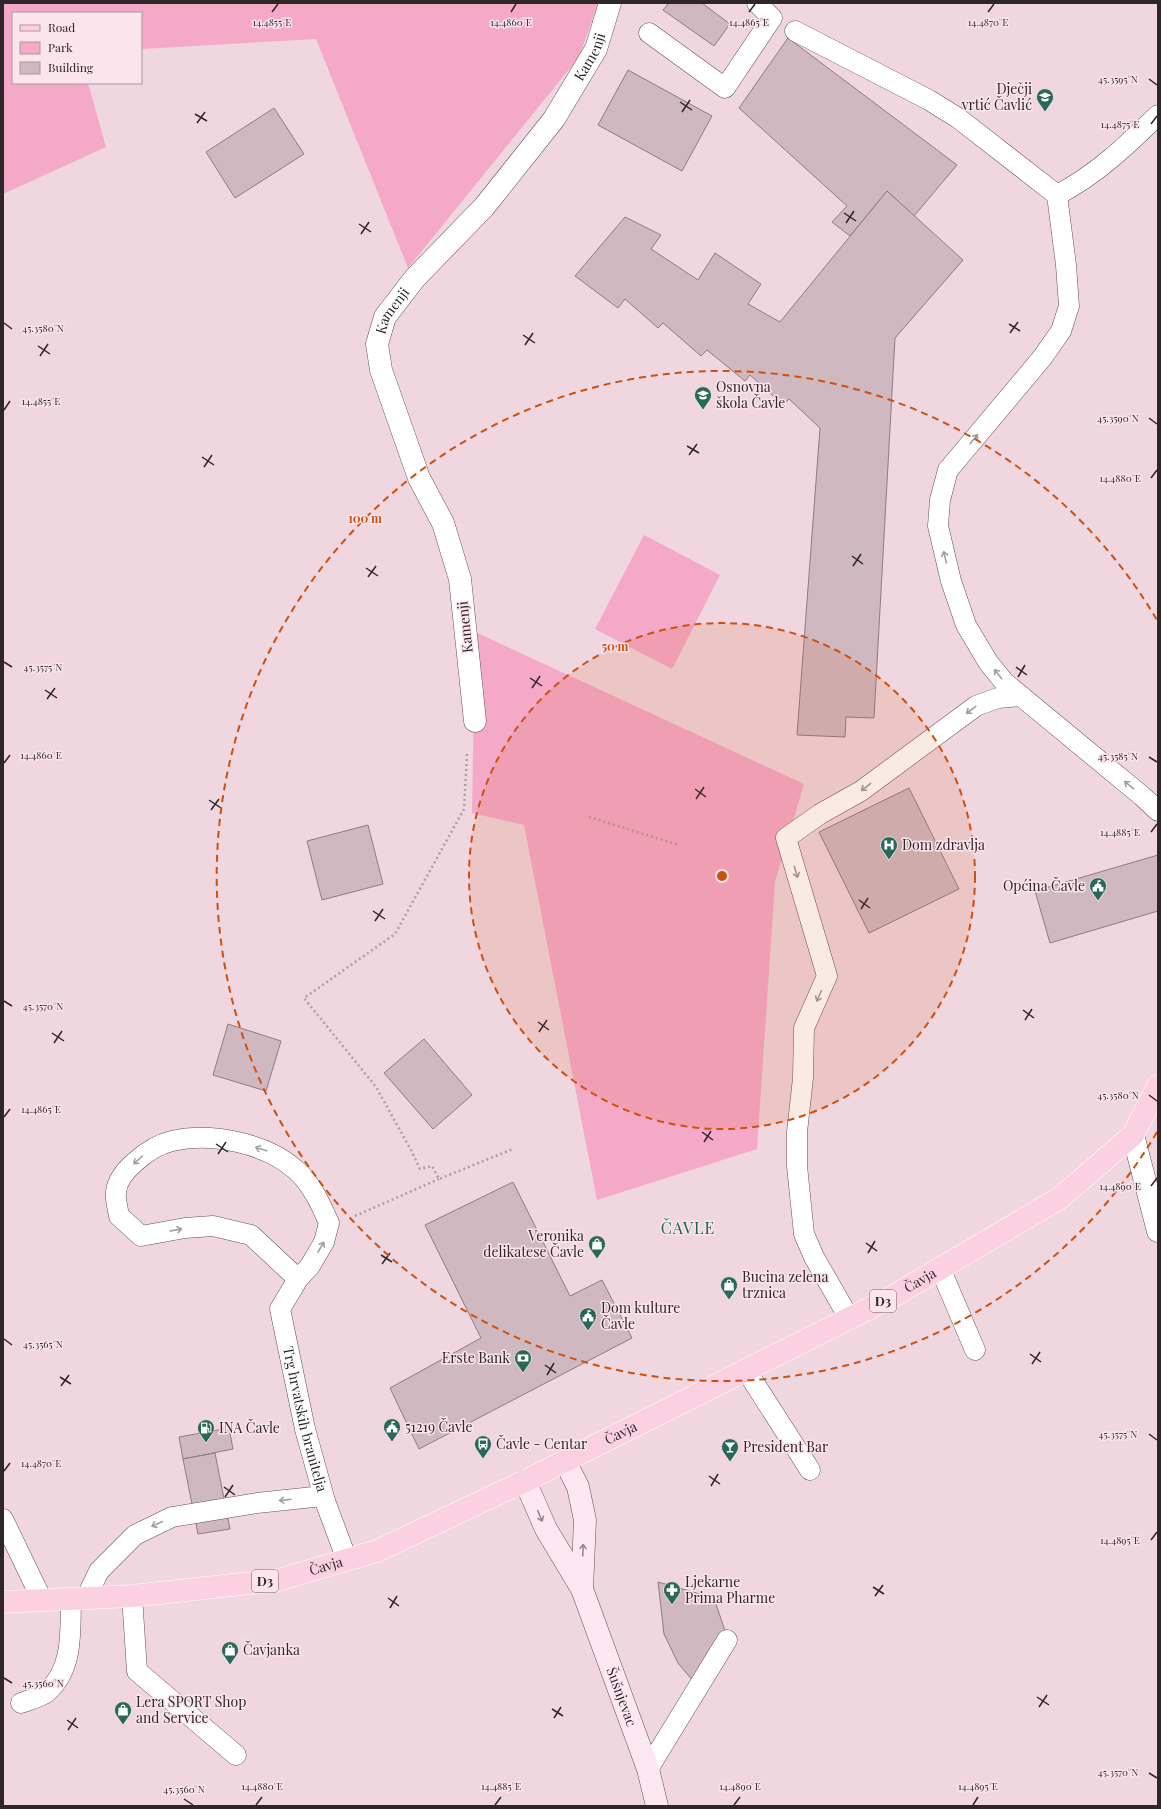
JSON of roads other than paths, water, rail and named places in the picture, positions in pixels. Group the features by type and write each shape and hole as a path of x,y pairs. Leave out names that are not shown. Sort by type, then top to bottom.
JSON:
{"main road":[{"name":"Čavja","path":"3,1602 132,1596 278,1580 377,1551 525,1481 890,1298 1060,1198 1133,1135 1158,1086"}],"street":[{"name":"Kamenji","path":"475,721 460,579 443,523 419,478 381,370 376,344 385,317 415,278 484,207 554,119 596,49 610,3"},
{"path":"1133,1135 1158,1231"},
{"name":"Šušnjevac","path":"565,1461 578,1487 585,1520 582,1588"},
{"name":"Šušnjevac","path":"525,1481 546,1529 582,1588 648,1769 657,1806"}],"lane":[{"path":"649,33 725,88 772,18 757,3"},
{"path":"795,31 929,100 958,118 1057,196 1066,265 1069,306 1061,331 1042,358 948,470 940,500 938,526 951,581 966,625 988,662 1004,682 1142,796 1158,811"},
{"path":"1057,196 1104,166 1158,115"},
{"path":"849,1318 814,1257 804,1234 797,1166 797,1132 803,1078 804,1028 827,976 786,838 820,814 861,792 976,706 998,698 1021,696"},
{"name":"Trg hrvatskih branitelja","path":"298,1279 251,1235 213,1226 185,1228 141,1236 119,1216 116,1191 125,1171 143,1155 171,1141 201,1139 235,1141 268,1151 296,1170 316,1196 329,1223 324,1242 310,1266 298,1279 280,1309 305,1429 323,1496 347,1560"},
{"path":"940,1268 975,1350"},
{"path":"746,1370 810,1470"},
{"path":"22,1703 46,1693 61,1676 69,1652 79,1598 99,1571 135,1535 172,1517 256,1503 323,1496"},
{"path":"3,1519 42,1600"},
{"path":"132,1596 137,1671 236,1755"},
{"path":"648,1769 727,1640"}],"place":[{"name":"Dječji vrtić Čavlić","path":"1045,112"},
{"name":"Osnovna škola Čavle","path":"703,410"},
{"name":"Dom zdravlja","path":"889,860"},
{"name":"Općina Čavle","path":"1098,901"},
{"name":"Veronika delikatese Čavle","path":"597,1259"},
{"name":"Bucina zelena trznica","path":"729,1300"},
{"name":"Dom kulture Čavle","path":"588,1331"},
{"name":"Erste Bank","path":"523,1373"},
{"name":"51219 Čavle","path":"392,1442"},
{"name":"INA Čavle","path":"206,1443"},
{"name":"Čavle - Centar","path":"483,1459"},
{"name":"President Bar","path":"730,1462"},
{"name":"Ljekarne Prima Pharme","path":"672,1605"},
{"name":"Čavjanka","path":"230,1665"},
{"name":"Lera SPORT Shop and Service","path":"123,1725"}],"district":[{"name":"ČAVLE","path":"688,1228"}]}
